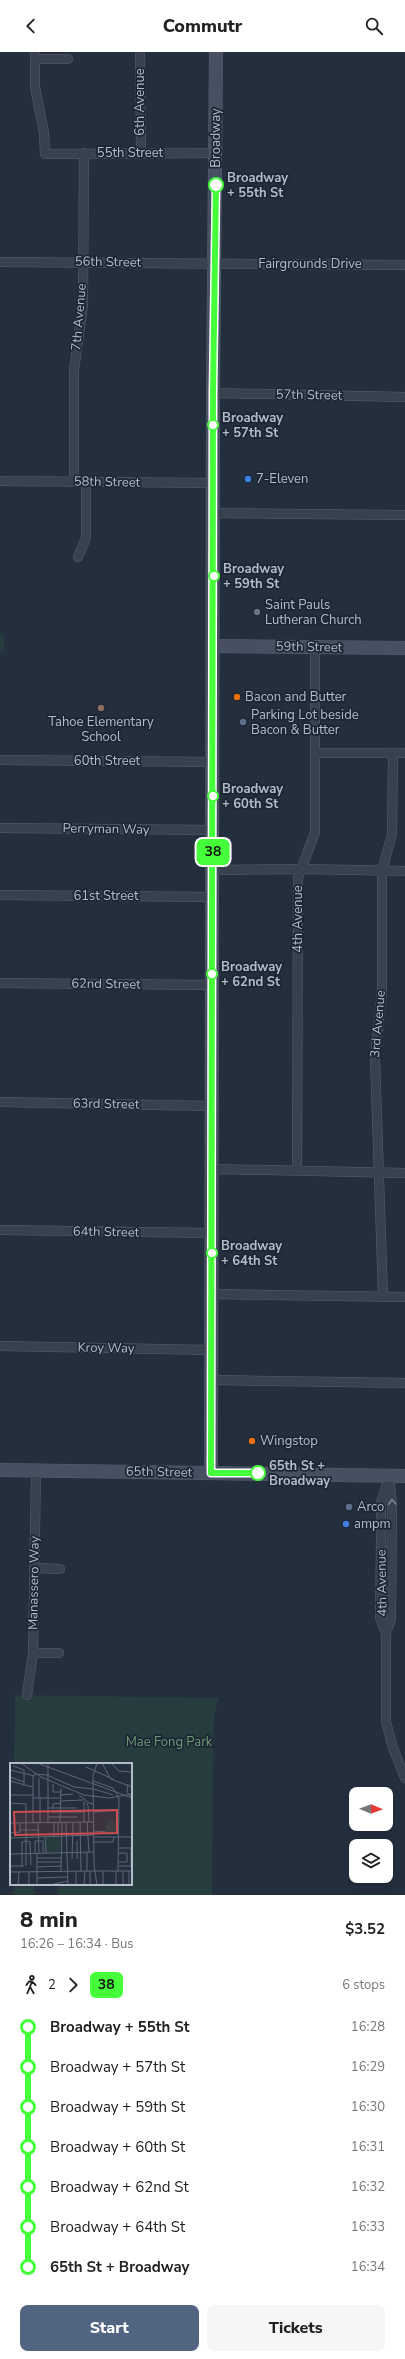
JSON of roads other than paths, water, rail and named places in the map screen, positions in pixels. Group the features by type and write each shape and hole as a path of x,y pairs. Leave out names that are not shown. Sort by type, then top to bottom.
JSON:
{"main road":[{"name":"Broadway","path":"211,1473 214,513 213,393 216,52"},
{"name":"59th Street","path":"213,646 405,648"},
{"name":"65th Street","path":"0,1470 405,1477"}],"street":[{"name":"6th Avenue","path":"140,52 140,152"},
{"name":"55th Street","path":"35,55 35,87 44,133 45,154 140,152 216,154"},
{"path":"35,55 68,59"},
{"name":"7th Avenue","path":"74,481 74,370 83,305 84,153"},
{"name":"56th Street","path":"0,262 83,261 215,263"},
{"name":"Fairgrounds Drive","path":"215,263 405,265"},
{"name":"57th Street","path":"213,393 405,397"},
{"name":"58th Street","path":"0,481 214,483"},
{"path":"78,557 86,538 86,482"},
{"path":"214,513 405,515"},
{"name":"4th Avenue","path":"297,1171 298,878 316,832 315,648"},
{"path":"315,753 405,753"},
{"name":"3rd Avenue","path":"382,1297 377,1172 375,1058 382,991 382,871 392,834 393,753"},
{"name":"60th Street","path":"0,760 213,762"},
{"name":"Perryman Way","path":"0,828 213,830"},
{"path":"213,870 302,869 405,872"},
{"name":"61st Street","path":"0,895 213,897"},
{"name":"62nd Street","path":"0,983 212,985"},
{"name":"63rd Street","path":"0,1102 212,1106"},
{"path":"212,1169 405,1173"},
{"name":"64th Street","path":"0,1230 212,1233"},
{"path":"211,1294 405,1297"},
{"name":"Kroy Way","path":"0,1346 211,1350"},
{"path":"211,1380 405,1383"},
{"name":"Manassero Way","path":"27,1695 33,1653 36,1471"},
{"name":"4th Avenue","path":"389,1476 381,1502 380,1618 386,1633 386,1722 393,1748 405,1778"},
{"path":"34,1568 60,1569"},
{"path":"33,1653 59,1653"}],"place":[{"name":"Broadway + 55th St","path":"216,185"},
{"name":"Broadway + 57th St","path":"213,425"},
{"name":"7-Eleven","path":"248,479"},
{"name":"Broadway + 59th St","path":"214,576"},
{"name":"Saint Pauls Lutheran Church","path":"257,612"},
{"name":"Bacon and Butter","path":"237,697"},
{"name":"Tahoe Elementary School","path":"101,708"},
{"name":"Parking Lot beside Bacon & Butter","path":"243,722"},
{"name":"Broadway + 60th St","path":"213,796"},
{"name":"Broadway + 62nd St","path":"212,974"},
{"name":"Broadway + 64th St","path":"212,1253"},
{"name":"Wingstop","path":"252,1441"},
{"name":"65th St + Broadway","path":"258,1473"},
{"name":"Arco","path":"349,1507"},
{"name":"ampm","path":"346,1524"}],"park label":[{"name":"Mae Fong Park","path":"169,1742"}]}
